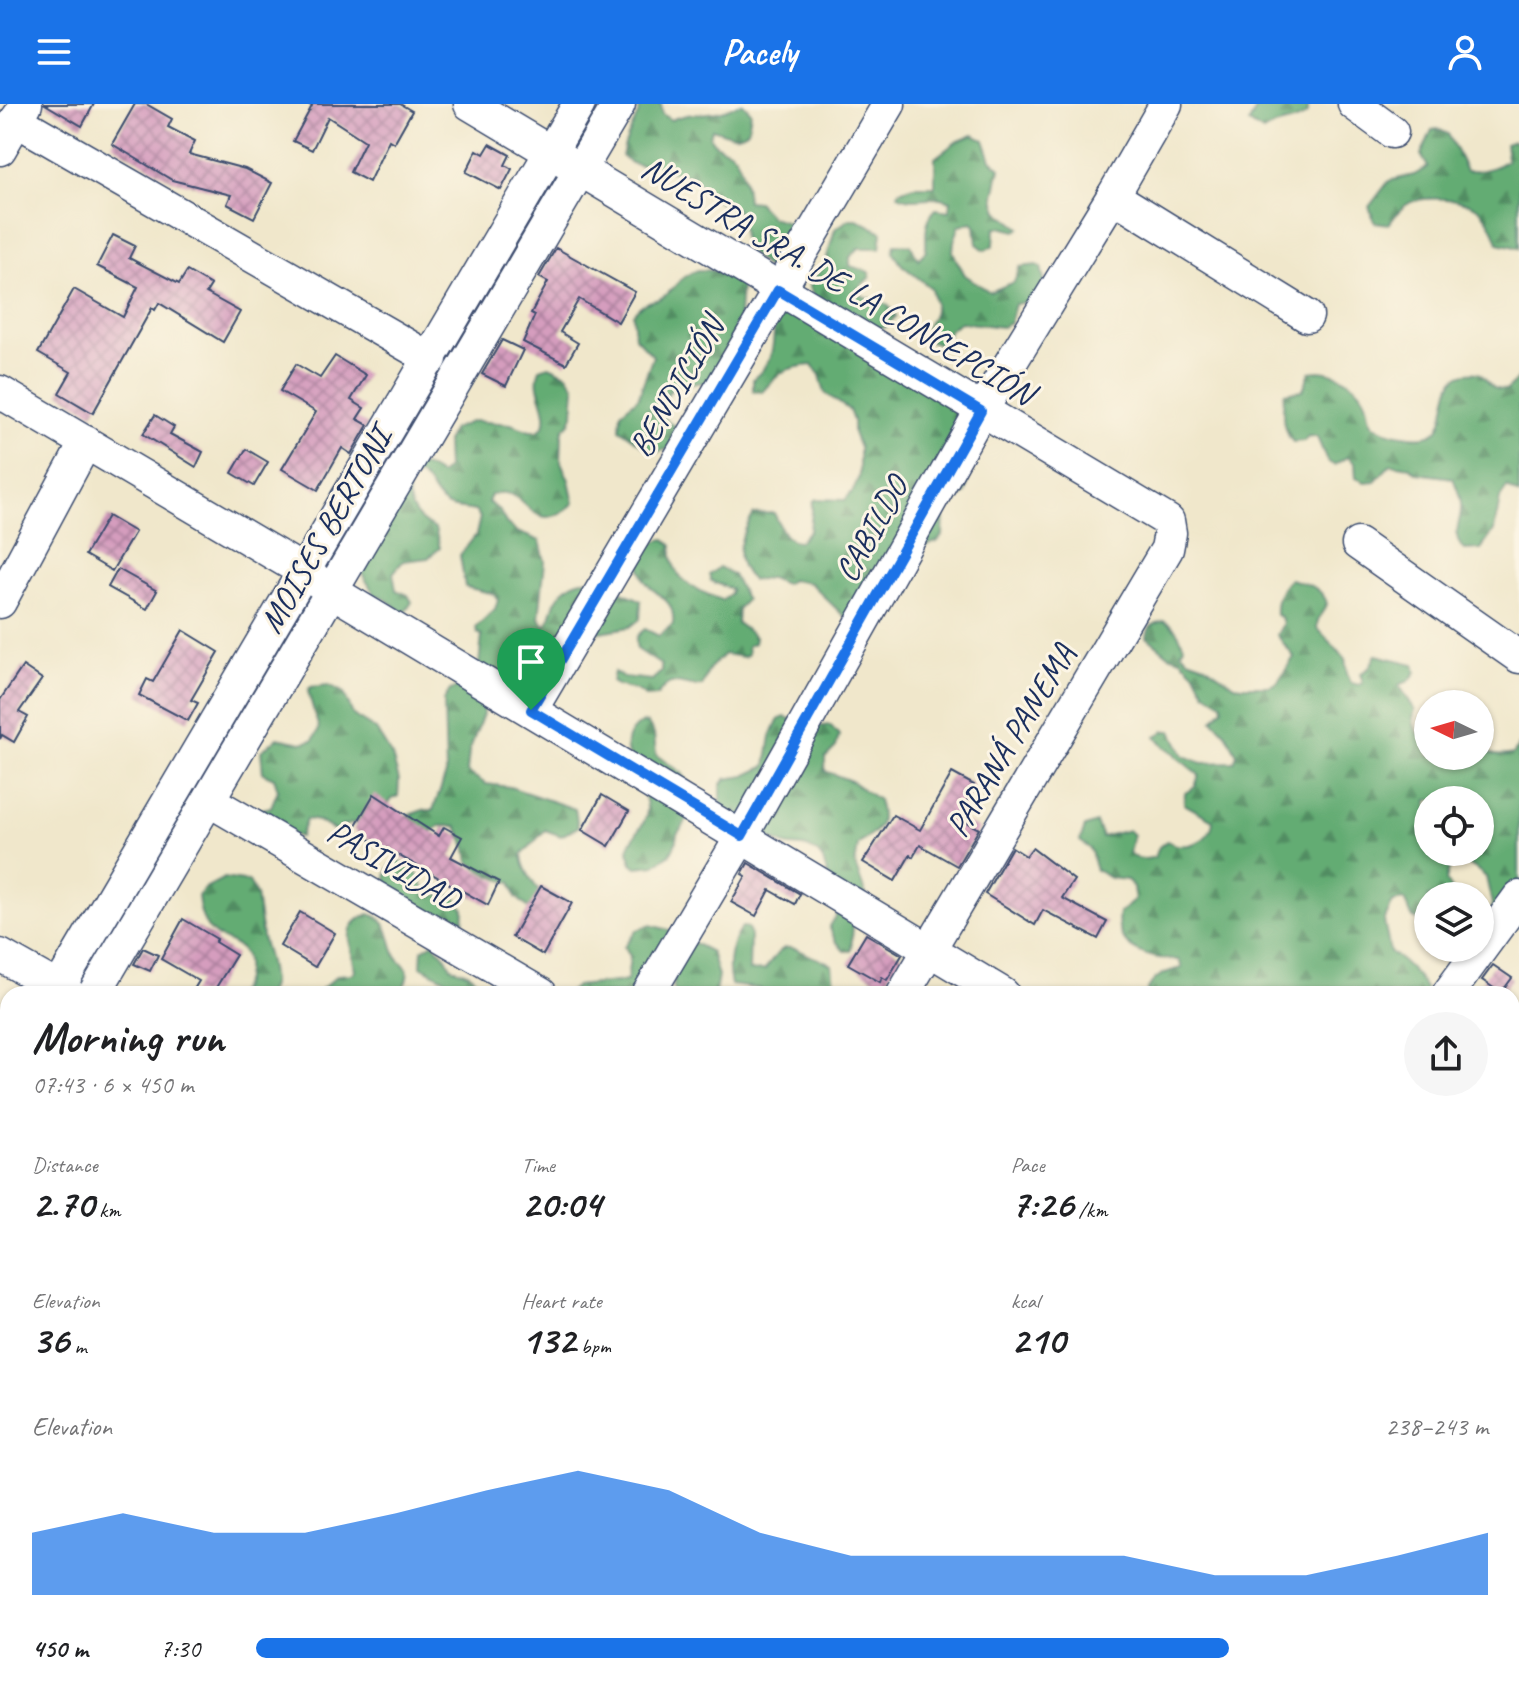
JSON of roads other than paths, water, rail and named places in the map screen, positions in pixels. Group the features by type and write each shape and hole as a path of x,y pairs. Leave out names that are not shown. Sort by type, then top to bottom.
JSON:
{"street":[{"name":"NUESTRA SRA. DE LA CONCEPCIÓN","path":"470,104 1168,521"},
{"name":"MOISES BERTONI","path":"64,986 579,104"},
{"name":"MOISES BERTONI","path":"99,986 619,104"},
{"name":"BENDICIÓN","path":"531,710 889,104"},
{"name":"CABILDO","path":"653,986 742,836 981,411 1166,104"},
{"path":"1354,104 1392,132"},
{"path":"0,149 21,112 431,359"},
{"path":"1113,196 1307,316"},
{"path":"0,392 305,572 333,592 990,986"},
{"path":"0,602 86,442"},
{"name":"PARANÁ PANEMA","path":"908,986 1167,549 1170,533 1168,521"},
{"path":"1358,544 1519,657"},
{"name":"PASIVIDAD","path":"210,801 527,986"},
{"path":"1456,986 1519,897"},
{"path":"0,955 51,986"}]}
